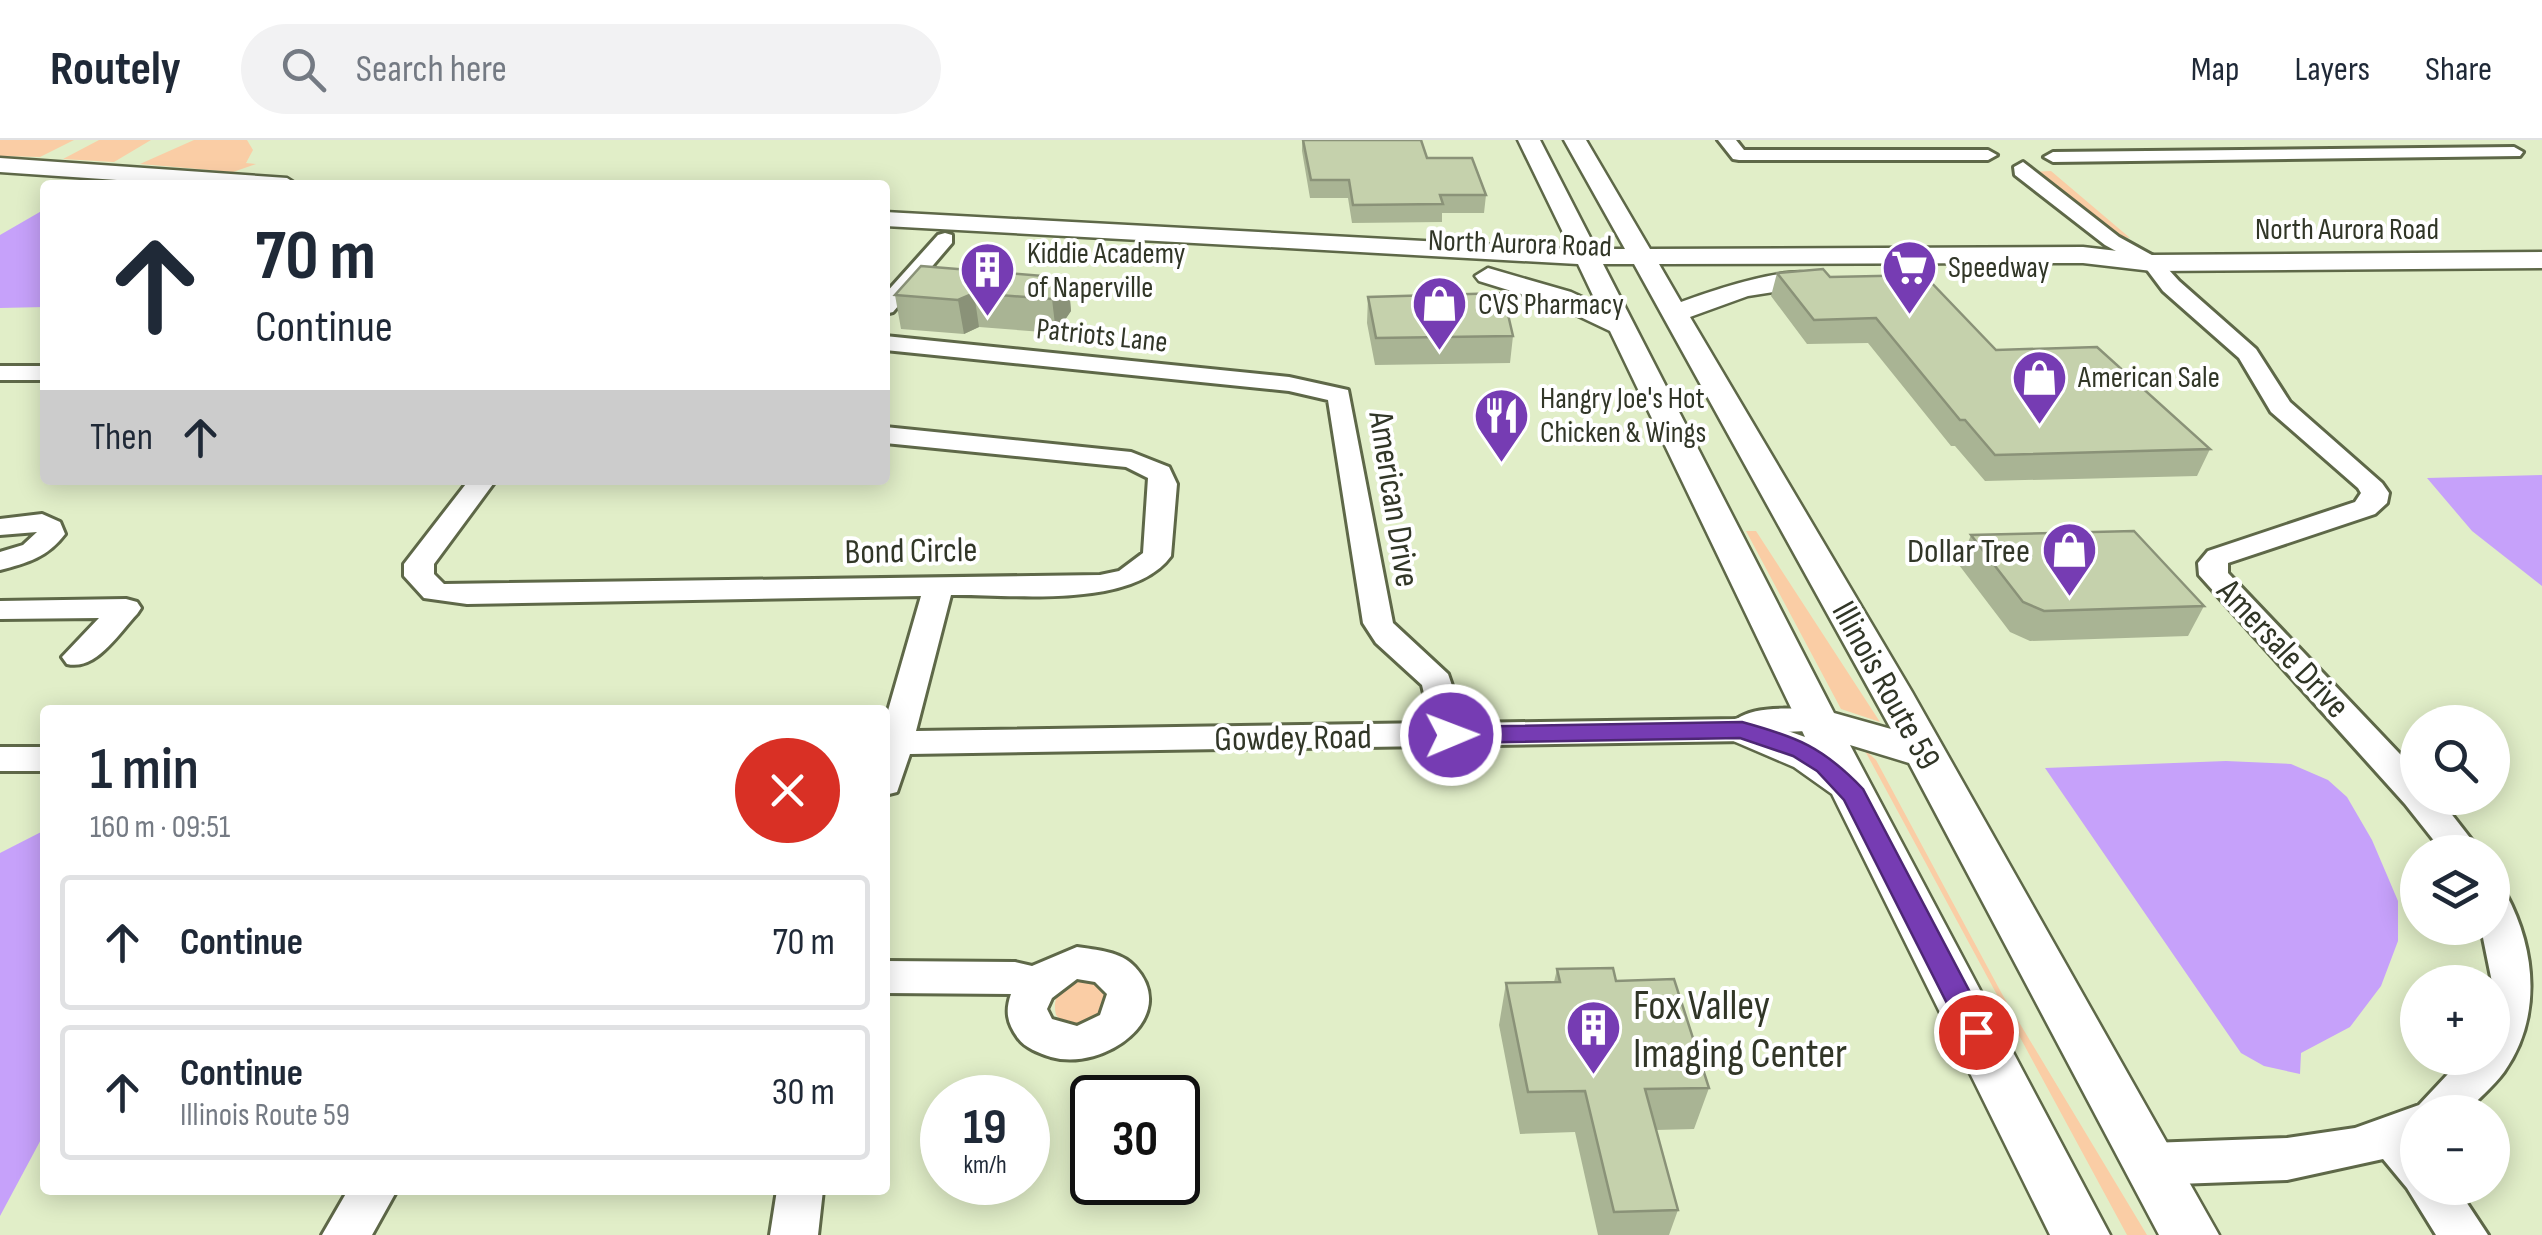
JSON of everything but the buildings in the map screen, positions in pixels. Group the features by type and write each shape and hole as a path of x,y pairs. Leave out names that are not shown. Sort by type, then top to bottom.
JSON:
{"main road":[{"path":"1528,140 1854,795 2081,1235"},
{"name":"Illinois Route 59","path":"1575,140 1926,753 2190,1235"},
{"path":"0,165 215,180"},
{"path":"1334,246 1512,244 1540,236 1566,214"},
{"name":"North Aurora Road","path":"890,219 1334,246 1593,269"},
{"path":"1624,223 1673,241 1739,257"},
{"name":"North Aurora Road","path":"890,234 1488,276 1593,269 1810,279 2124,274 2152,263"},
{"name":"North Aurora Road","path":"1647,269 1739,257 2083,255 2152,263 2542,260"},
{"path":"1488,276 1562,298 1622,326"},
{"path":"1674,313 1743,290 1810,279"},
{"path":"1818,722 1926,753"},
{"path":"1746,730 1826,765 1854,795"}],"street":[{"path":"1988,154 1992,149 2053,166 2520,155 2489,140"},
{"path":"1733,148 1988,154 2004,164 2017,154"},
{"path":"2017,154 2025,175 2108,238 2152,263"},
{"path":"2105,210 2144,241 2152,263"},
{"path":"890,301 945,239"},
{"name":"Amersale Drive","path":"2152,263 2171,286 2248,354 2280,407 2369,483 2375,493 2373,503 2365,508 2218,557 2212,563 2214,575 2400,776"},
{"name":"Patriots Lane","path":"890,344 1314,387"},
{"path":"0,373 40,373"},
{"name":"American Drive","path":"1314,387 1339,395 1342,400 1378,622 1402,651 1436,681 1451,735"},
{"name":"Bond Circle","path":"479,485 419,564 422,582 435,592 467,595 1100,584 1128,577 1149,565 1160,546 1163,479 1149,466 1131,460 890,436"},
{"path":"0,527 42,522 51,534 32,551 0,561"},
{"path":"890,742 938,587"},
{"path":"0,610 126,608 78,657"},
{"name":"Gowdey Road","path":"890,742 1746,730 1754,722 1818,722"},
{"path":"0,760 40,758"},
{"name":"Amersale Drive","path":"2433,815 2449,835"},
{"path":"2508,945 2529,1004 2510,1025"},
{"path":"890,977 1015,978 1037,984"},
{"path":"2454,1095 2474,1075"},
{"path":"2150,1164 2400,1145"},
{"path":"346,1235 371,1195"},
{"path":"794,1235 799,1195"},
{"path":"2442,1205 2464,1235"}],"shaded area":[{"path":"0,140 74,140 40,157 0,156"},
{"path":"99,140 151,140 114,162 63,159"},
{"path":"194,140 247,140 253,150 246,163 256,164 233,172 140,164"},
{"path":"2051,171 2130,238 2116,236 2031,172"},
{"path":"40,212 40,307 0,308 0,235"},
{"path":"2542,475 2542,586 2472,531 2427,478"},
{"path":"1746,531 1756,531 1880,722 1841,709"},
{"path":"1864,749 1876,760 2002,994 2147,1235 2127,1235"},
{"path":"2226,761 2291,764 2328,780 2347,797 2372,840 2398,901 2398,941 2381,986 2350,1027 2301,1053 2300,1074 2264,1066 2241,1053 2045,768"},
{"path":"40,833 40,1141 0,1216 0,853"},
{"path":"1082,981 1100,985 1110,997 1107,1013 1080,1025 1068,1024 1056,1015 1055,1002 1065,988"}],"place":[{"name":"Speedway","path":"1909,316"},
{"name":"Kiddie Academy of Naperville","path":"988,319"},
{"name":"CVS Pharmacy","path":"1439,353"},
{"name":"American Sale","path":"2039,426"},
{"name":"Hangry Joe's Hot Chicken & Wings","path":"1501,464"},
{"name":"Dollar Tree","path":"2069,599"},
{"name":"Fox Valley Imaging Center","path":"1594,1077"}],"route":[{"path":"1451,735 1746,730 1826,765 1854,795 1976,1032"}]}
